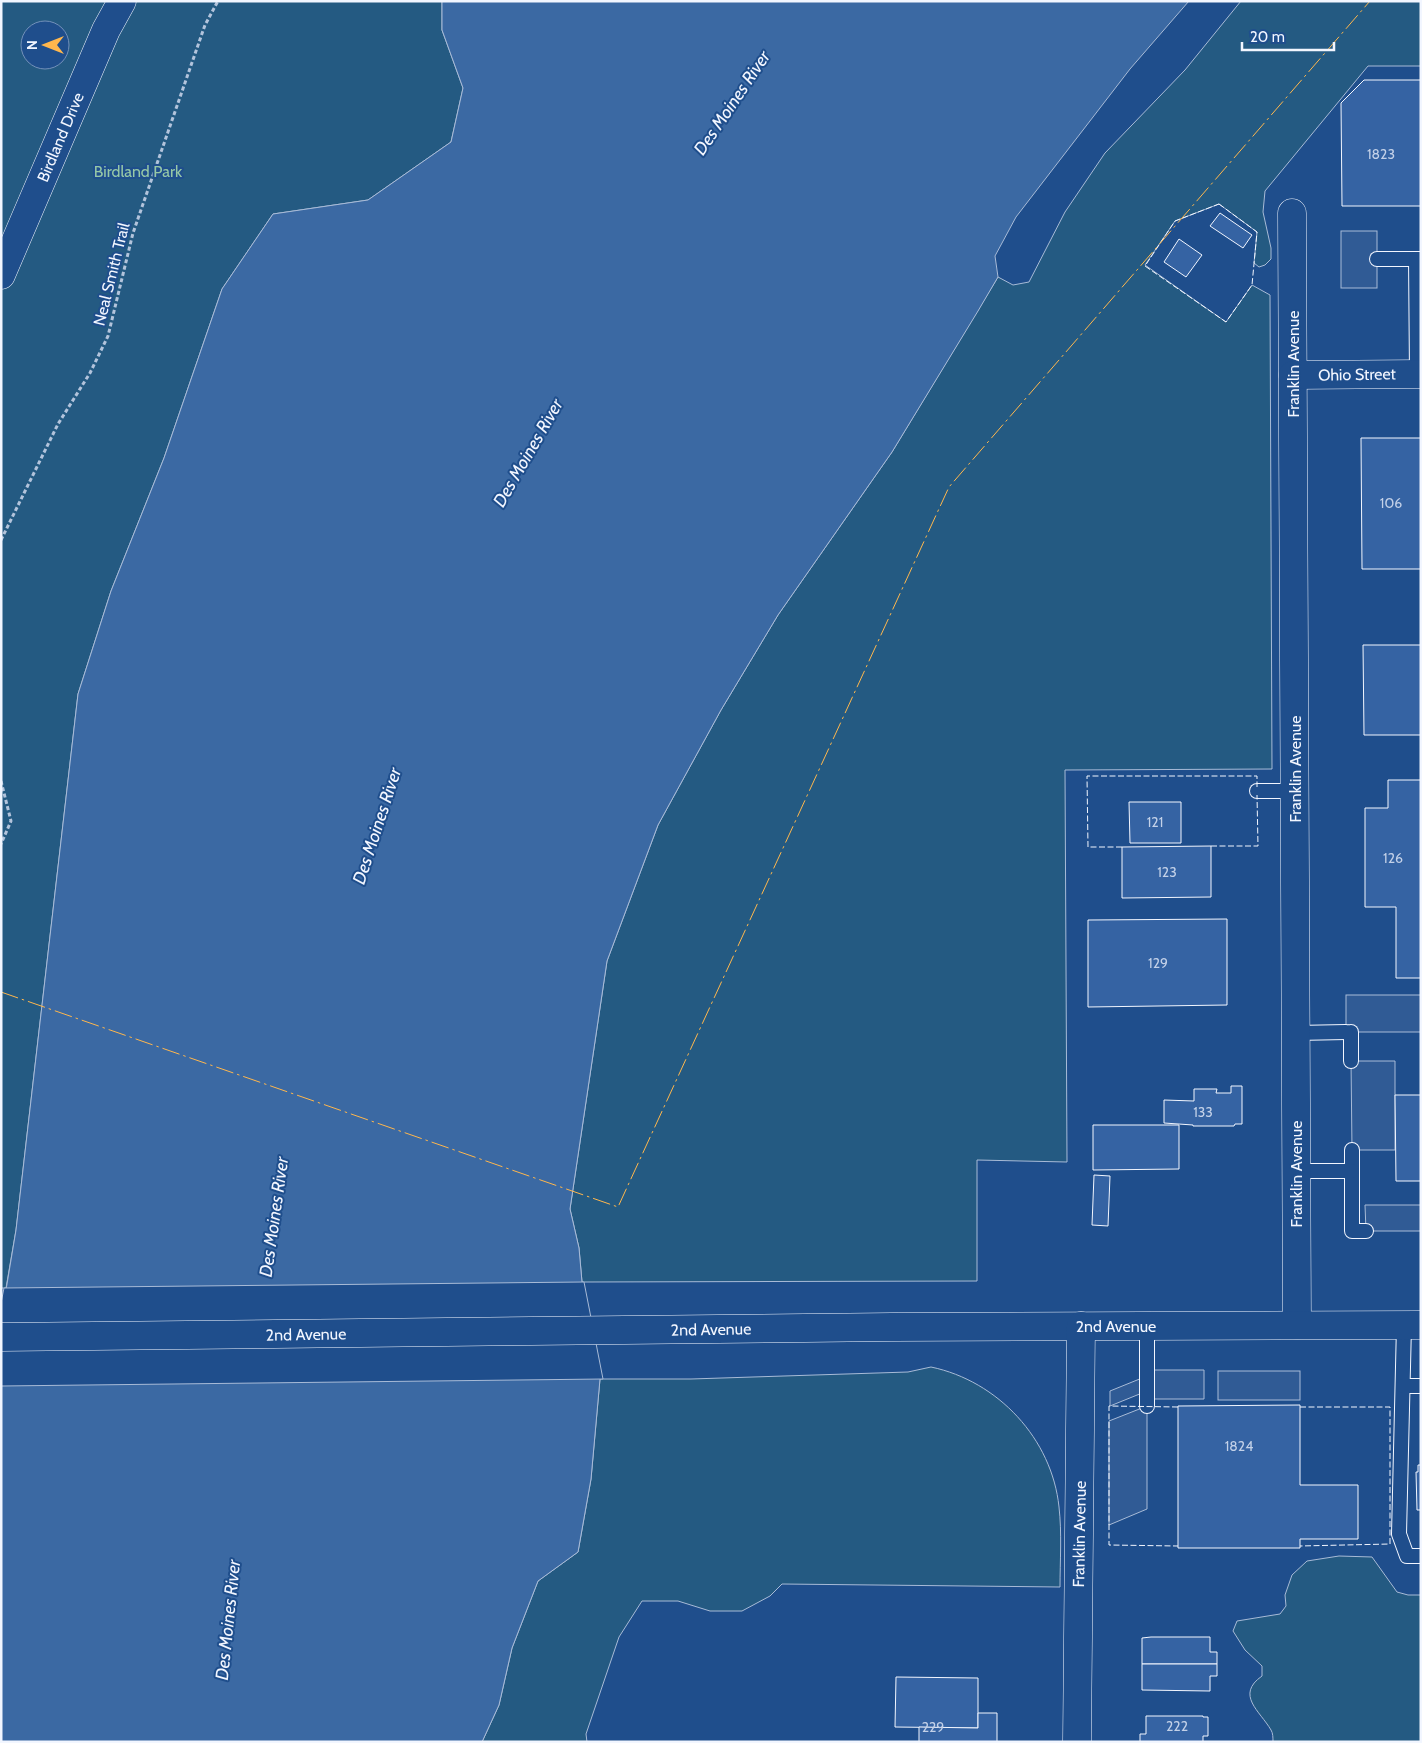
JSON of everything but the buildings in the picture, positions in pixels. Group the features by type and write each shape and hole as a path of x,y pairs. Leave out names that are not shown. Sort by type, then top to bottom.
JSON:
{"main road":[{"name":"Birdland Drive","path":"1,275 106,30 122,1"},
{"name":"Franklin Avenue","path":"1292,213 1297,1325"},
{"name":"Ohio Street","path":"1293,375 1419,374"},
{"name":"2nd Avenue","path":"1,1337 1082,1326 1412,1325"},
{"name":"Franklin Avenue","path":"1077,1742 1082,1326"}],"lane":[{"path":"1377,259 1419,259 1419,374"},
{"path":"1257,791 1295,791"},
{"path":"1296,1033 1348,1032 1351,1061"},
{"path":"1352,1150 1352,1231 1366,1231"},
{"path":"1296,1171 1352,1171"},
{"path":"1412,1325 1403,1386 1400,1534 1407,1556 1421,1556"},
{"path":"1147,1326 1147,1406"},
{"path":"1403,1386 1421,1386"}],"path":[{"name":"Neal Smith Trail","path":"1,540 58,424 90,373 108,336 133,233 205,25 218,1"},
{"path":"1,781 11,822 1,844"}],"green space":[{"name":"Birdland Park","path":"1,1 442,1 442,30 463,88 451,142 368,200 273,214 222,289 164,458 111,591 78,694 16,1230 6,1288 1,1288"},
{"path":"1241,1 1421,1 1421,66 1368,66 1265,191 1263,212 1271,248 1271,259 1265,265 1259,267 1254,263 1257,232 1219,204 1175,221 1145,265 1226,322 1252,285 1270,295 1272,769 1065,770 1067,1162 977,1160 977,1281 582,1282 579,1248 570,1209 607,961 658,825 721,710 778,615 892,452 998,277 1013,285 1029,282 1065,212 1105,153 1185,70"},
{"path":"931,1367 955,1374 978,1385 1018,1417 1033,1437 1045,1458 1054,1482 1059,1507 1061,1537 1060,1587 782,1584 770,1596 742,1611 710,1611 678,1601 642,1601 619,1637 586,1734 587,1742 482,1742 499,1705 512,1648 538,1581 578,1552 591,1479 600,1379 691,1379 908,1372"},
{"path":"1339,1556 1372,1557 1397,1592 1408,1595 1421,1595 1421,1742 1273,1742 1272,1731 1252,1703 1250,1690 1254,1683 1262,1676 1262,1666 1245,1650 1233,1631 1237,1621 1280,1614 1286,1606 1285,1595 1292,1575 1307,1561"}],"shaded area":[{"path":"1341,231 1377,231 1377,288 1341,288"},
{"path":"1346,995 1421,995 1421,1032 1346,1032"},
{"path":"1351,1061 1395,1061 1395,1150 1352,1150"},
{"path":"1365,1205 1421,1205 1421,1231 1366,1231"},
{"path":"1147,1370 1204,1370 1204,1399 1147,1399 1147,1391 1110,1406 1110,1391 1147,1376"},
{"path":"1218,1371 1300,1371 1300,1400 1218,1400"},
{"path":"1147,1406 1147,1509 1109,1525 1109,1421"}],"water":[{"name":"Des Moines River","path":"442,1 1189,1 1130,69 1016,217 995,256 998,277 978,311 892,452 778,615 721,710 658,825 607,961 570,1209 579,1248 582,1282 600,1379 591,1479 578,1552 538,1581 512,1648 499,1705 482,1742 1,1742 1,1320 16,1230 78,694 111,591 164,458 222,289 273,214 368,200 451,142 463,88 442,30"}],"pier":[{"path":"584,1282 603,1379 1,1386 1,1303 4,1288"}],"fence":[{"path":"1219,204 1257,232 1252,285 1226,322 1145,266 1175,221 1219,204"},
{"path":"1122,847 1088,847 1087,776 1257,776 1257,787"},
{"path":"1211,846 1258,846 1257,795"},
{"path":"1178,1407 1109,1406 1109,1545 1178,1546"},
{"path":"1300,1407 1390,1407 1390,1544 1300,1546"}],"power":[{"path":"1,992 618,1207 949,487 1370,1"}]}
